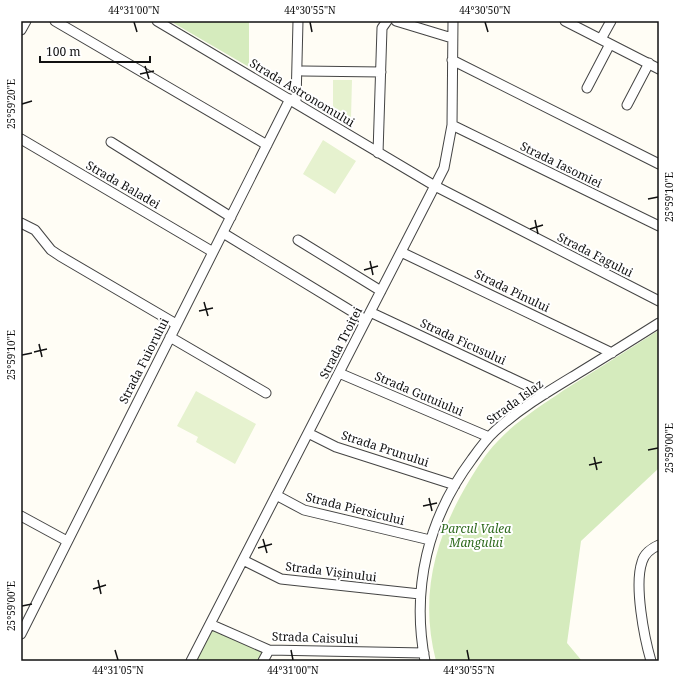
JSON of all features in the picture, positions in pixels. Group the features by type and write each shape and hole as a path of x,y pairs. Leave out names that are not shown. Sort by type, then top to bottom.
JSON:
{"street":[{"path":"21,30 26,21"},
{"path":"55,21 267,145"},
{"name":"Strada Astronomului","path":"157,21 435,186"},
{"path":"293,101 298,21"},
{"path":"378,153 382,28 388,21"},
{"path":"396,21 452,38"},
{"name":"Strada Troiței","path":"191,661 444,168 452,125 453,21"},
{"path":"565,21 659,69"},
{"path":"601,39 611,21"},
{"path":"587,88 610,44"},
{"path":"452,60 659,164"},
{"path":"627,106 649,64"},
{"path":"303,71 381,72"},
{"name":"Strada Fuiorului","path":"21,634 267,145 293,101"},
{"name":"Strada Iasomiei","path":"452,125 659,226"},
{"name":"Strada Baladei","path":"21,139 213,252"},
{"path":"111,142 231,217"},
{"name":"Strada Fagului","path":"435,186 659,301"},
{"path":"21,223 35,230 51,250 60,256 176,324"},
{"path":"223,233 366,320"},
{"path":"298,240 381,291"},
{"name":"Strada Pinului","path":"401,252 612,353"},
{"name":"Strada Ficusului","path":"370,312 545,394"},
{"name":"Strada Islaz","path":"424,657 420,594 423,566 430,540 455,485 489,437 505,423 545,394 659,323"},
{"path":"170,337 266,393"},
{"name":"Strada Gutuiului","path":"339,373 489,437"},
{"name":"Strada Prunului","path":"308,433 336,447 455,485"},
{"name":"Strada Piersicului","path":"276,495 304,510 430,540"},
{"path":"21,516 67,541"},
{"path":"651,661 643,623 639,570 642,560 647,553 659,545"},
{"name":"Strada Vișinului","path":"243,560 281,579 420,594"},
{"name":"Strada Caisului","path":"210,624 269,650 424,657"},
{"path":"263,661 269,650"}],"green space":[{"path":"170,21 249,21 249,67"},
{"path":"333,80 352,80 351,118 333,118"},
{"path":"323,140 356,161 335,194 303,174"},
{"name":"Parcul Valea Mangului","path":"659,330 659,468 581,541 567,643 582,661 436,661 431,637 429,613 433,568 447,524 457,502 482,461 504,434 529,414"},
{"path":"196,391 256,424 235,464 196,442 198,437 177,426"},
{"path":"210,624 269,650 263,661 191,661"}]}
